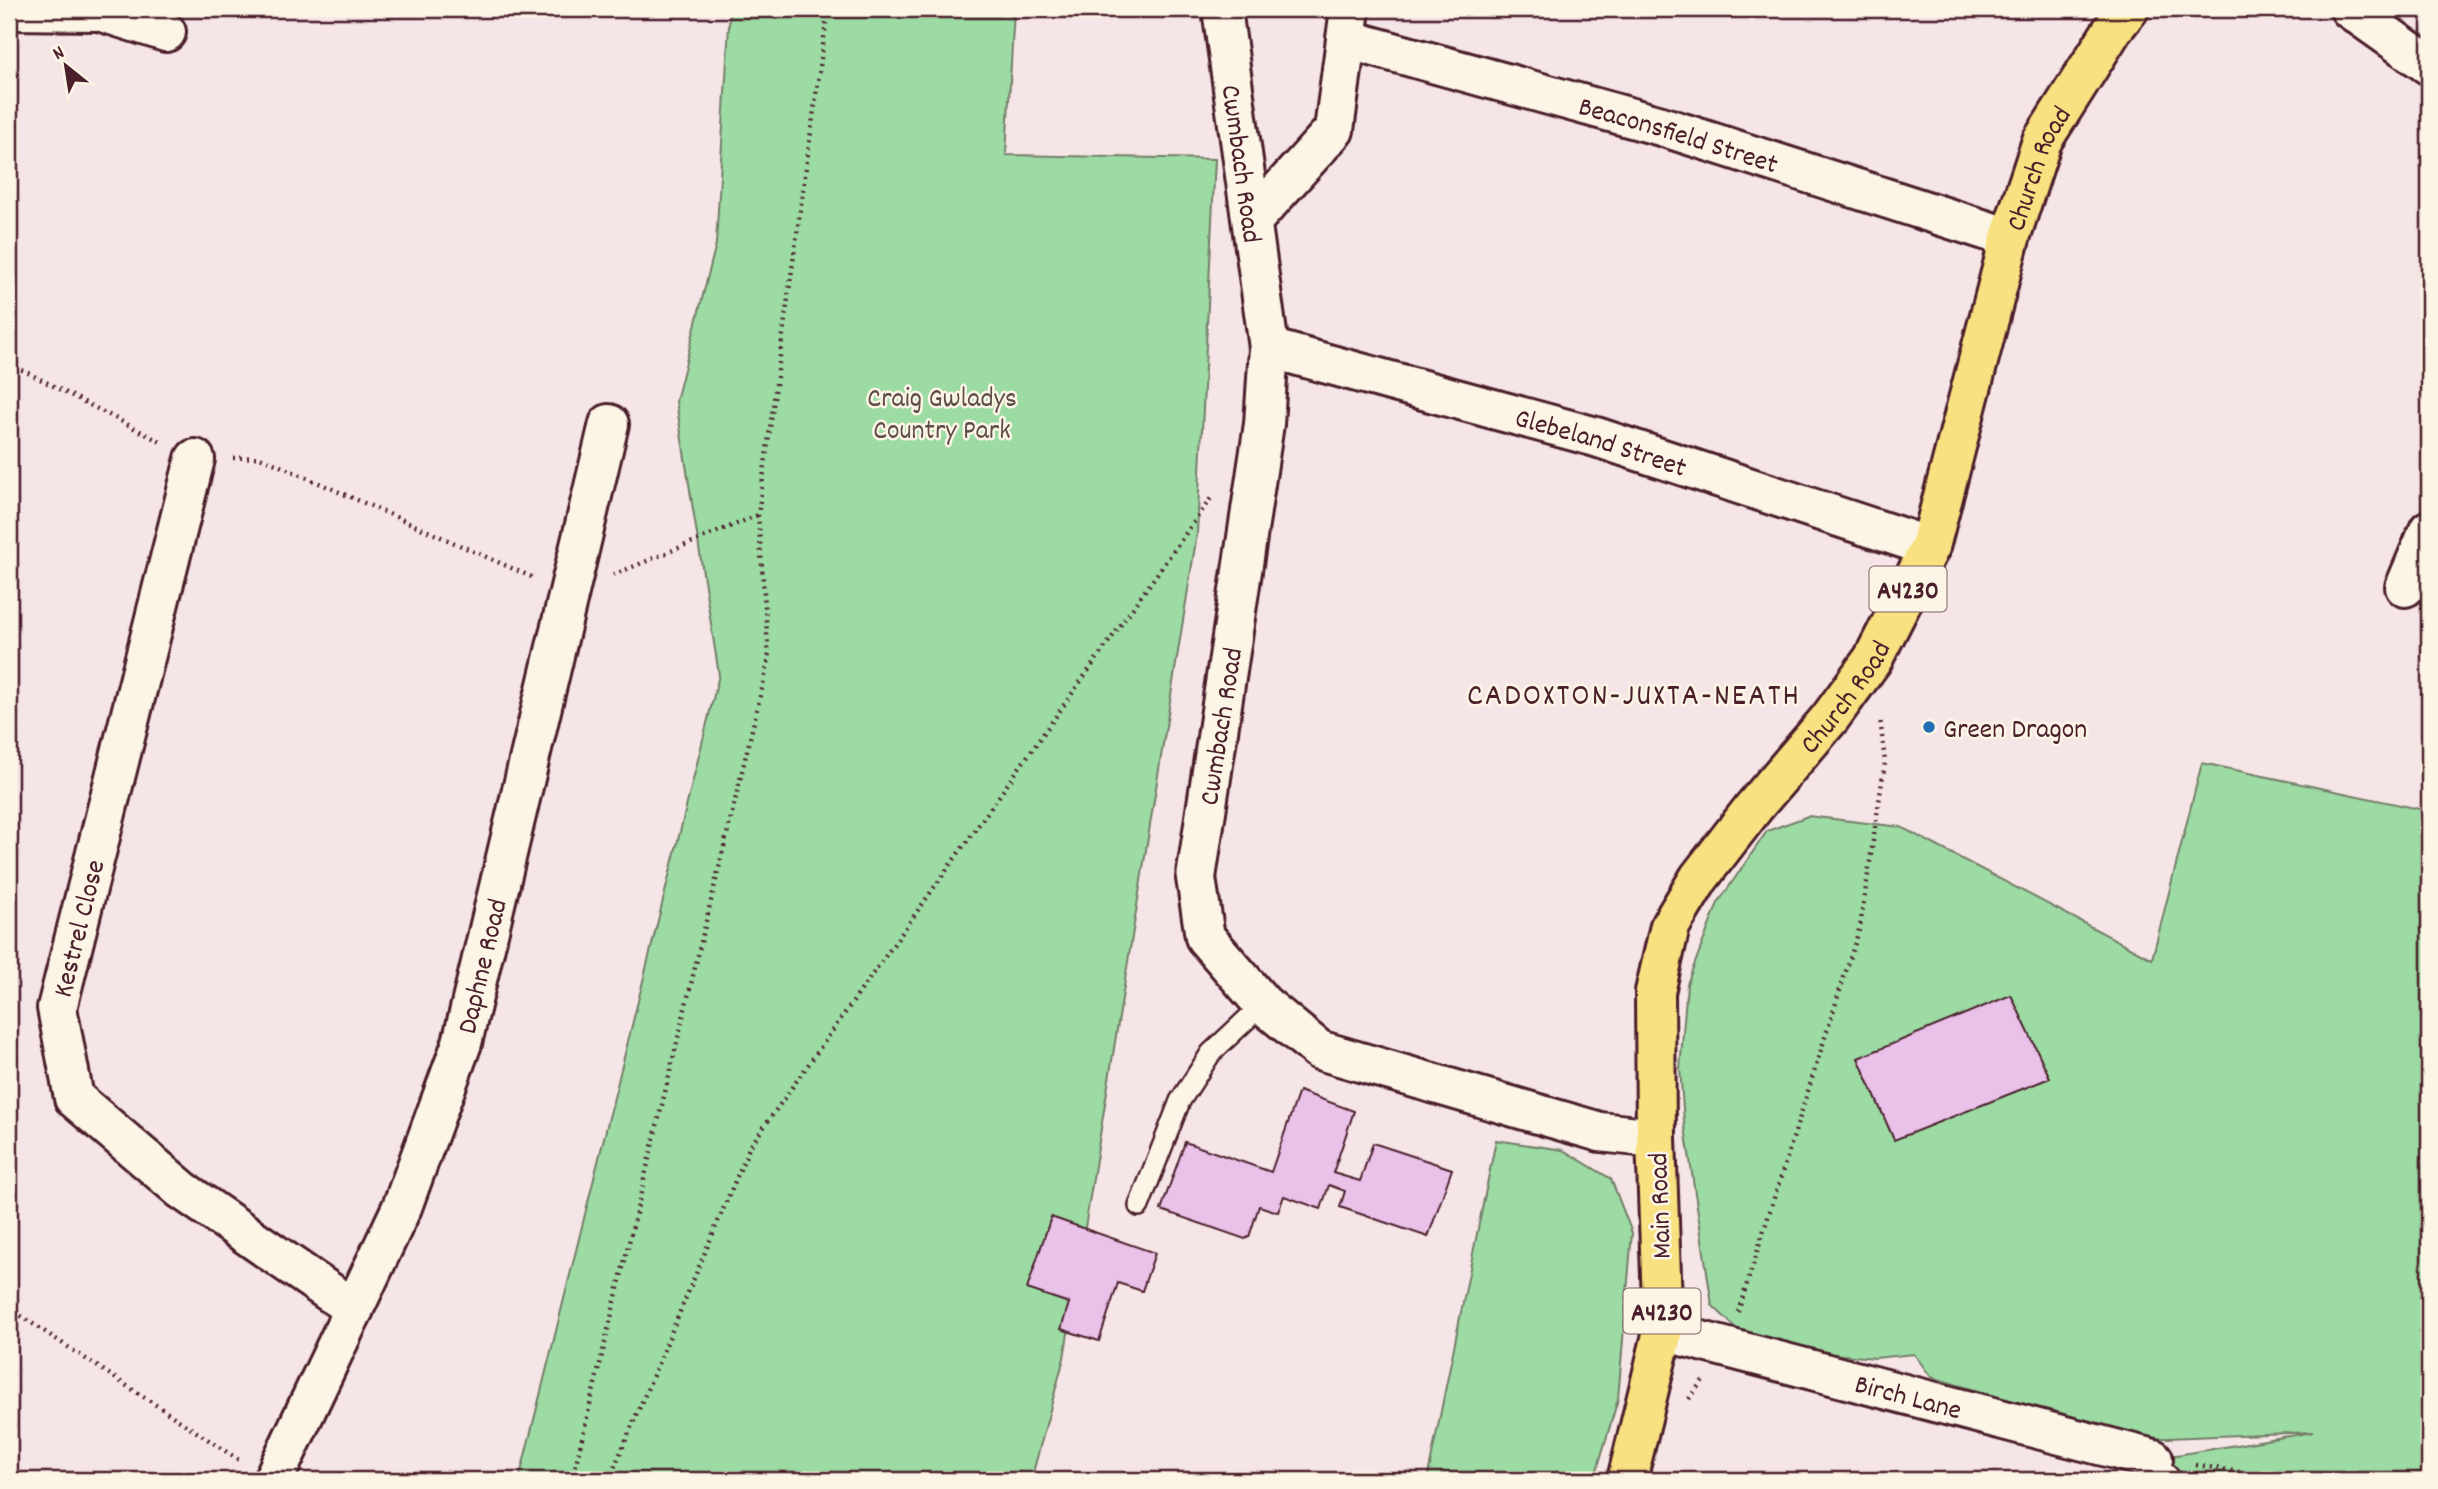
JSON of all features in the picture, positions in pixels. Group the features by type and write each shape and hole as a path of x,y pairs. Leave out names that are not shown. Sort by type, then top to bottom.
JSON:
{"main road":[{"name":"Church Road","path":"1656,1138 1655,992 1670,926 1699,878 1754,807 1830,718 1873,659 1930,547 2010,238 2042,141 2113,29 2129,9"},
{"name":"Main Road","path":"1627,1480 1662,1331 1656,1138"}],"street":[{"name":"Cwmbach Road","path":"1222,9 1269,348 1264,424 1196,878 1205,937 1263,1004 1320,1050 1600,1132 1656,1138"},
{"path":"2350,9 2429,63"},
{"path":"9,10 99,11 166,32"},
{"path":"1252,221 1334,130 1348,24"},
{"name":"Beaconsfield Street","path":"1348,24 2010,238"},
{"name":"Glebeland Street","path":"1269,348 1596,437 1930,547"},
{"name":"Daphne Road","path":"260,1473 354,1309 402,1207 462,1043 609,424"},
{"name":"Kestrel Close","path":"195,459 57,1008 61,1033 74,1098 182,1189 354,1309"},
{"path":"2405,587 2429,530"},
{"name":"Birch Lane","path":"1662,1331 2162,1470"}],"lane":[{"path":"1139,1206 1180,1101 1211,1053 1263,1004"}],"path":[{"path":"572,1480 768,659 758,515 828,9"},
{"path":"9,363 195,459 260,457 569,593 758,515"},
{"path":"609,1480 749,1148 1216,492"},
{"path":"1685,1403 1727,1348 1860,927 1885,762 1873,659"},
{"path":"9,1308 260,1473"},
{"path":"2162,1470 2289,1480"}],"green space":[{"name":"Craig Gwladys Country Park","path":"730,9 1014,9 1006,155 1215,159 1197,534 1064,1358 1031,1480 519,1480 719,675 676,401 716,244"},
{"path":"2202,763 2429,811 2429,1480 2163,1480 2153,1459 2313,1432 2143,1439 1931,1377 1914,1354 1875,1358 1812,1352 1740,1332 1712,1305 1684,1121 1680,1069 1687,984 1718,903 1767,831 1808,816 1901,827 2152,959"},
{"path":"1496,1140 1563,1150 1611,1179 1632,1233 1618,1399 1594,1480 1427,1480"}],"building":[{"path":"2011,995 2050,1078 1894,1140 1858,1058"},
{"path":"1299,1091 1354,1111 1333,1173 1360,1181 1373,1143 1452,1169 1428,1237 1340,1207 1345,1191 1329,1185 1321,1209 1284,1196 1278,1212 1259,1206 1249,1237 1245,1239 1161,1210 1185,1142 1271,1172"},
{"path":"1051,1217 1155,1253 1142,1291 1118,1283 1099,1341 1061,1329 1069,1303 1027,1289"}],"place":[{"name":"Green Dragon","path":"1929,727"}],"district":[{"name":"CADOXTON-JUXTA-NEATH","path":"1634,693"}]}
